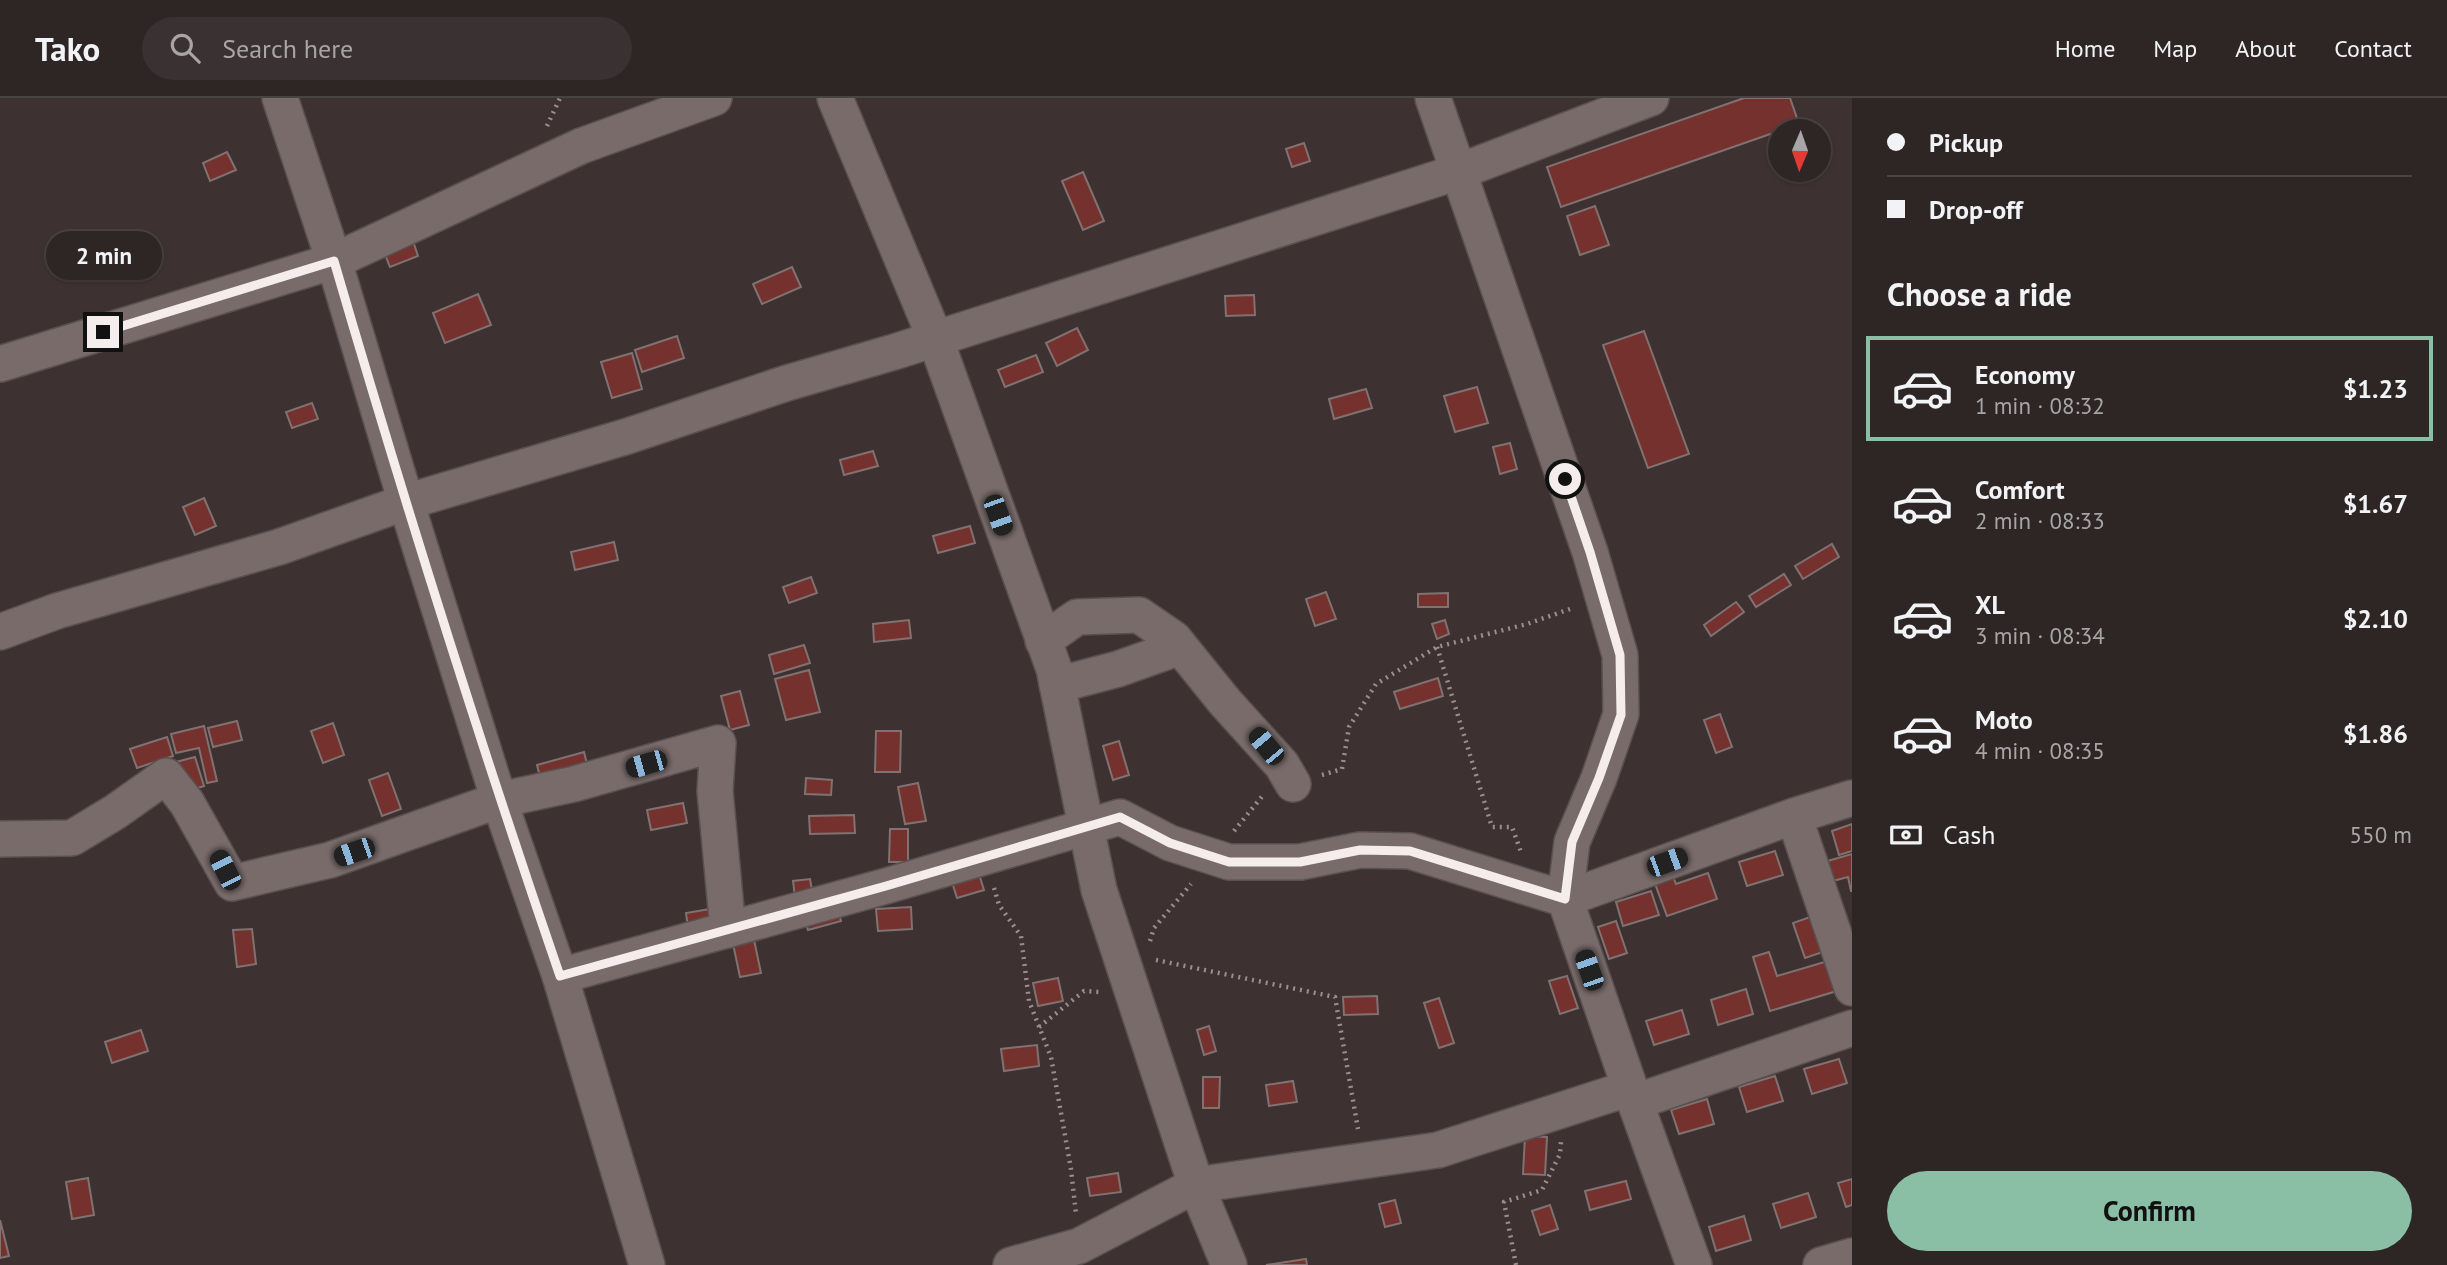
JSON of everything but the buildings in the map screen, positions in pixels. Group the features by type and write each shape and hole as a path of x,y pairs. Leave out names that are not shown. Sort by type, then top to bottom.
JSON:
{"street":[{"path":"279,98 334,261 499,800 560,976 647,1265"},
{"path":"0,364 334,261 581,146 714,98"},
{"path":"835,98 935,338 1043,641 1056,685 1098,890 1196,1185 1229,1265"},
{"path":"1433,98 1590,552 1620,655 1621,715 1599,778 1550,894 1632,1095 1694,1265"},
{"path":"0,632 57,611 279,547 406,502 628,436 787,383 1458,172 1650,98"},
{"path":"1043,641 1077,617 1139,615 1174,639 1225,702 1274,756 1293,784"},
{"path":"1056,685 1118,669 1180,647"},
{"path":"0,839 72,838 166,776 187,803 232,883 330,860 499,800 573,784 718,743 715,791 728,930"},
{"path":"560,976 1120,817 1170,843 1229,862 1300,862 1360,850 1410,851 1550,894 1852,798"},
{"path":"1794,816 1852,988"},
{"path":"1011,1265 1079,1246 1196,1185 1438,1150 1565,1109 1632,1095 1852,1028"},
{"path":"1821,1265 1852,1256"}],"path":[{"path":"1437,647 1492,827 1512,827 1550,894"},
{"path":"985,857 999,905 1021,936 1029,1001 1051,1057 1071,1169 1079,1246"},
{"path":"1145,957 1335,997 1353,1108 1366,1161"},
{"path":"1516,1265 1504,1202 1542,1190 1560,1154 1565,1109"}],"route":[{"path":"103,332 334,261 499,800 560,976 886,886 1120,817 1170,843 1229,862 1300,862 1360,850 1410,851 1565,899 1572,842 1599,778 1621,715 1620,655 1565,479"}]}
